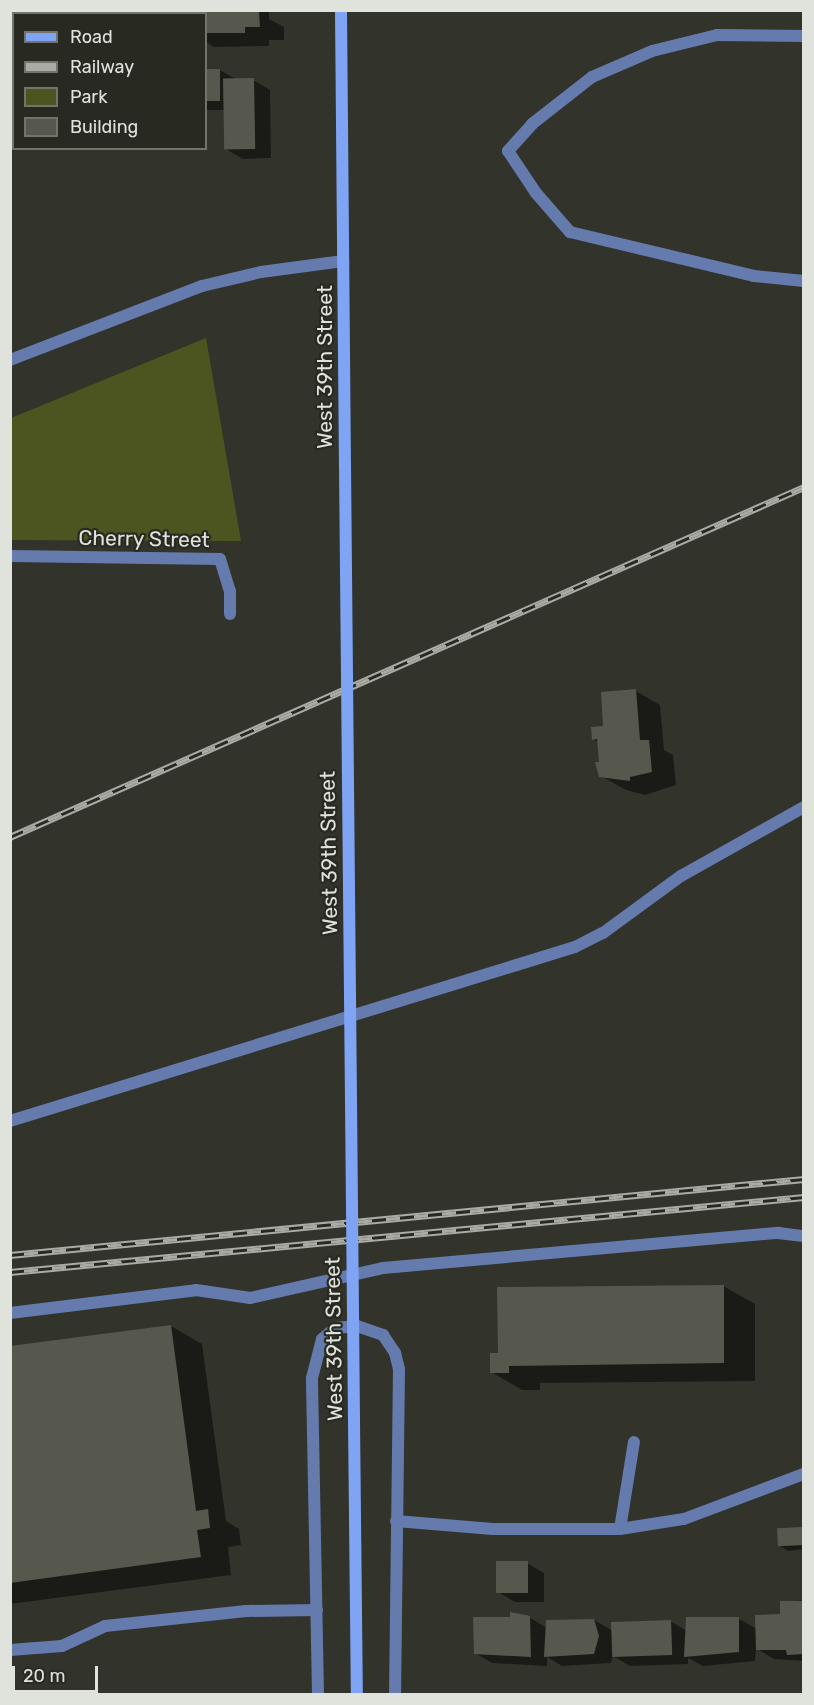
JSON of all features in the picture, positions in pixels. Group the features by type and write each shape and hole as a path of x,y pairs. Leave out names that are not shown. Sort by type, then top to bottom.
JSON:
{"street":[{"name":"West 39th Street","path":"341,10 357,1695"},
{"path":"804,36 717,35 652,51 592,77 532,124 508,151 536,193 570,232 754,276 804,281"},
{"path":"10,360 202,286 261,272 344,261"},
{"name":"Cherry Street","path":"10,556 220,559 230,591 230,614"},
{"path":"10,1121 575,947 603,933 681,876 804,807"},
{"path":"10,1313 196,1290 250,1298 383,1268 778,1233 804,1236"},
{"path":"318,1695 312,1378 322,1339 335,1328 370,1328 383,1335 395,1353 400,1463 396,1521 394,1695"},
{"path":"620,1529 634,1442"},
{"path":"396,1521 493,1529 620,1529 684,1519 804,1474"},
{"path":"10,1650 62,1646 105,1626 246,1611 317,1610"}],"green space":[{"path":"206,338 241,541 11,540 11,418"}],"building":[{"path":"48,10 95,10 95,12 48,12"},
{"path":"119,10 156,10 156,12 119,12"},
{"path":"187,10 259,12 260,27 245,27 245,33 207,33 207,12"},
{"path":"207,69 220,69 220,101 207,101"},
{"path":"254,78 255,149 224,150 223,79"},
{"path":"636,689 640,740 649,740 652,772 630,777 630,781 599,777 595,762 599,762 597,739 592,740 591,727 603,726 601,692"},
{"path":"724,1285 724,1363 509,1366 509,1373 490,1373 490,1353 498,1353 497,1287"},
{"path":"171,1325 196,1511 208,1509 210,1528 197,1530 201,1557 10,1583 10,1346"},
{"path":"802,1527 803,1545 778,1546 777,1528"},
{"path":"496,1561 528,1561 528,1593 496,1593"},
{"path":"780,1601 804,1601 804,1654 787,1655 786,1650 756,1650 755,1615 780,1614"},
{"path":"510,1612 530,1616 531,1657 474,1654 473,1617 510,1617"},
{"path":"686,1617 739,1617 739,1652 684,1657"},
{"path":"594,1619 599,1636 594,1654 544,1657 546,1620"},
{"path":"671,1620 672,1655 612,1657 611,1622"}],"railway":[{"path":"10,837 804,487"},
{"path":"10,1255 804,1179"},
{"path":"10,1272 804,1197"}]}
